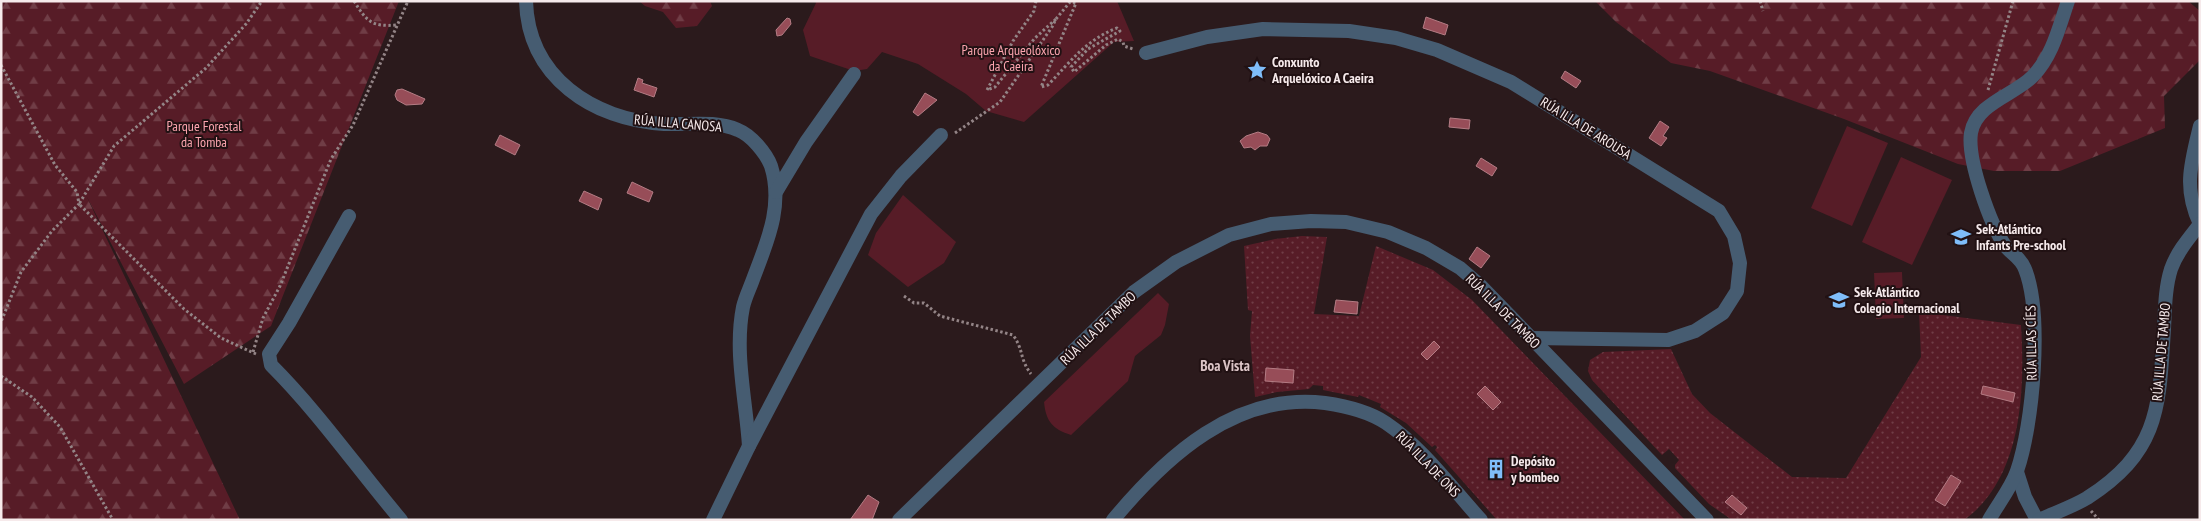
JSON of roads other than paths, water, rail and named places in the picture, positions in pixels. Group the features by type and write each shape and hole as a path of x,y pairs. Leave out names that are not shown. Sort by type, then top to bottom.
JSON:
{"street":[{"name":"RÚA ILLA CANOSA","path":"526,1 534,41 546,64 560,82 581,100 605,111 630,119 662,124 715,124 740,130 758,146 770,164 776,192 773,224 743,306 740,341 749,446"},
{"name":"RÚA ILLAS CÍES","path":"1989,520 2016,472 2029,416 2034,360 2034,316 2026,270 2021,259 2006,247 1994,224 1978,180 1970,150 1971,131 1982,112 2033,76 2050,53 2068,1"},
{"name":"RÚA ILLA DE AROUSA","path":"1146,53 1207,37 1262,29 1349,30 1421,45 1472,63 1511,82 1718,210 1734,236 1740,263 1736,291 1723,314 1695,331 1668,340 1532,338"},
{"path":"776,192 806,142 854,74"},
{"path":"2200,126 2190,164 2190,204 2200,224"},
{"path":"713,520 749,446 871,214 901,176 941,135"},
{"path":"349,216 289,323 269,354 271,365 322,420 401,520"},
{"name":"RÚA ILLA DE TAMBO","path":"899,520 1134,292 1176,262 1230,235 1271,224 1311,221 1346,222 1388,232 1426,248 1460,268 1481,286 1532,338 1706,520"},
{"name":"RÚA ILLA DE TAMBO","path":"2038,520 2086,499 2108,482 2134,457 2152,426 2160,395 2166,296 2171,268 2183,246 2200,224"},
{"name":"RÚA ILLA DE ONS","path":"1113,520 1158,470 1201,435 1237,415 1275,405 1314,402 1349,406 1385,422 1410,442 1481,520"},
{"path":"2016,472 2025,497 2038,520"}],"place":[{"name":"Conxunto Arquelóxico A Caeira","path":"1257,70"},
{"name":"Sek-Atlántico Infants Pre-school","path":"1961,237"},
{"name":"Sek-Atlántico Colegio Internacional","path":"1839,300"},
{"name":"Depósito y bombeo","path":"1496,469"}],"district":[{"name":"Boa Vista","path":"1225,365"}],"park label":[{"name":"Parque Arqueolóxico da Caeira","path":"1011,58"},
{"name":"Parque Forestal da Tomba","path":"204,134"}]}
